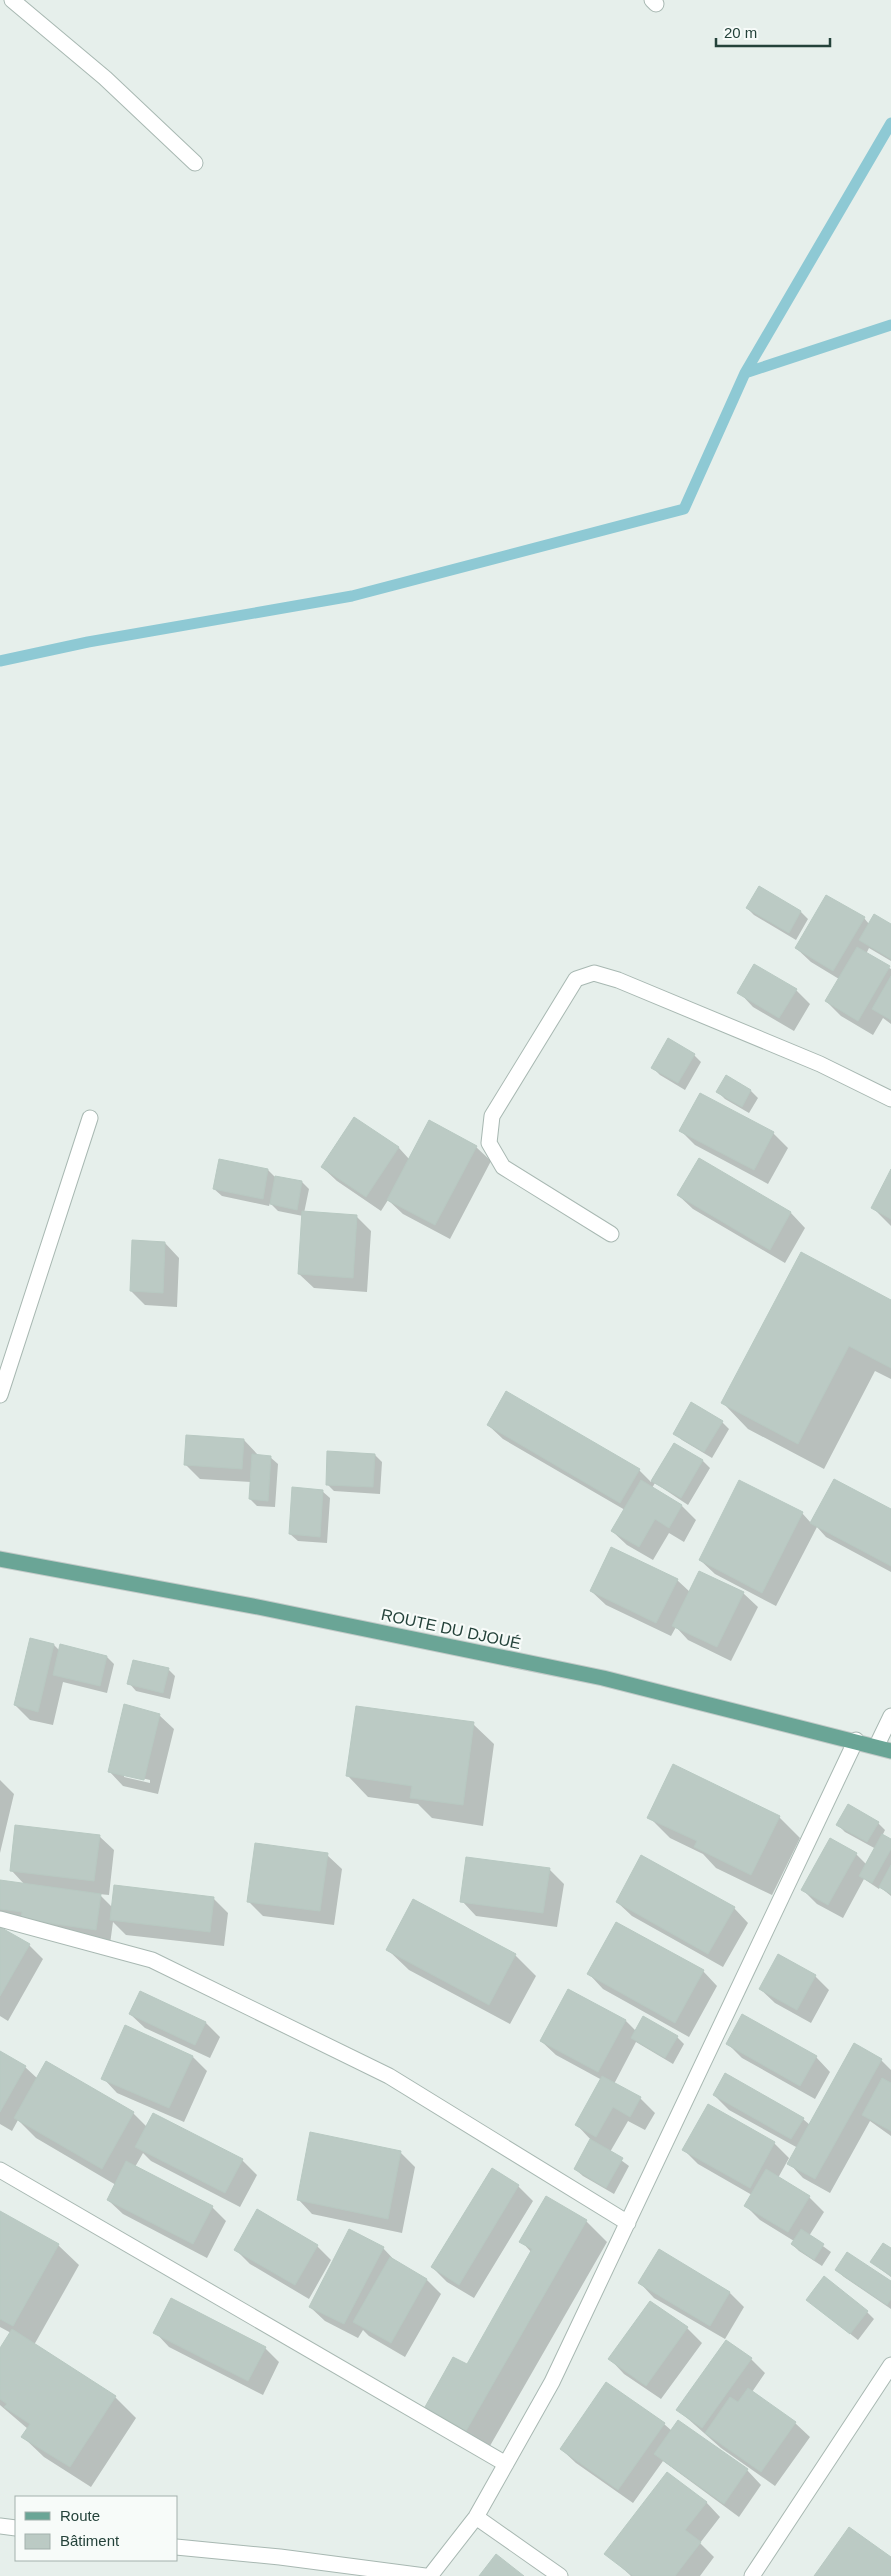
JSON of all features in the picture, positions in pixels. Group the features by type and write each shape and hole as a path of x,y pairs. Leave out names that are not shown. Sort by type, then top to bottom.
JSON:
{"main road":[{"name":"ROUTE DU DJOUÉ","path":"0,1559 258,1607 603,1678 884,1748"}],"street":[{"path":"12,0 105,78 195,163"},
{"path":"611,1234 503,1167 488,1143 492,1116 576,979 594,973 618,980 820,1064 891,1099"},
{"path":"0,1395 90,1118"},
{"path":"884,1748 891,1716"},
{"path":"430,2576 476,2517 552,2382 856,1740"},
{"path":"0,1918 152,1960 389,2076 628,2223"},
{"path":"0,2170 506,2464"},
{"path":"752,2576 891,2365"},
{"path":"476,2517 560,2576"},
{"path":"0,2526 15,2528"},
{"path":"178,2548 426,2576"}],"building":[{"path":"759,886 801,911 789,933 746,908"},
{"path":"826,895 865,917 833,971 795,948"},
{"path":"874,914 891,924 891,959 859,940"},
{"path":"857,947 890,966 858,1021 825,1001"},
{"path":"754,964 797,989 779,1018 737,993"},
{"path":"891,976 891,1020 872,1009"},
{"path":"668,1038 695,1054 678,1083 651,1068"},
{"path":"726,1075 751,1090 742,1107 716,1092"},
{"path":"700,1093 774,1132 754,1170 679,1131"},
{"path":"354,1117 399,1147 366,1197 321,1167"},
{"path":"429,1120 477,1146 435,1225 387,1200"},
{"path":"699,1158 791,1212 770,1250 677,1195"},
{"path":"219,1159 268,1169 263,1199 213,1189"},
{"path":"891,1169 891,1219 871,1208"},
{"path":"275,1176 302,1181 297,1210 270,1204"},
{"path":"302,1211 357,1215 353,1278 298,1274"},
{"path":"132,1240 165,1242 163,1293 130,1291"},
{"path":"801,1252 891,1300 891,1368 849,1346 798,1444 721,1403"},
{"path":"506,1391 640,1469 620,1503 487,1425"},
{"path":"691,1402 723,1421 704,1452 673,1434"},
{"path":"186,1435 244,1439 242,1469 184,1465"},
{"path":"674,1443 703,1460 681,1498 651,1481"},
{"path":"327,1451 375,1454 373,1487 326,1485"},
{"path":"252,1454 271,1456 268,1501 249,1499"},
{"path":"834,1479 891,1509 891,1566 810,1523"},
{"path":"641,1480 682,1505 669,1528 655,1519 639,1547 611,1531"},
{"path":"739,1480 803,1512 762,1593 699,1560"},
{"path":"292,1487 323,1490 320,1537 289,1534"},
{"path":"611,1547 678,1579 656,1623 590,1591"},
{"path":"699,1571 744,1592 717,1647 672,1626"},
{"path":"30,1638 54,1644 38,1712 14,1705"},
{"path":"60,1644 107,1656 100,1686 53,1675"},
{"path":"133,1660 169,1668 163,1693 127,1684"},
{"path":"124,1704 160,1714 144,1780 108,1772"},
{"path":"356,1706 474,1722 463,1805 410,1798 412,1786 346,1776"},
{"path":"673,1764 780,1816 751,1875 694,1847 697,1841 647,1818"},
{"path":"848,1804 879,1822 867,1842 836,1825"},
{"path":"15,1825 100,1835 94,1881 10,1871"},
{"path":"882,1834 891,1839 891,1849 872,1883 859,1876"},
{"path":"830,1838 857,1853 828,1905 801,1890"},
{"path":"255,1843 328,1853 320,1911 247,1902"},
{"path":"641,1855 735,1907 708,1954 616,1902"},
{"path":"466,1857 550,1868 543,1913 460,1902"},
{"path":"891,1865 891,1894 879,1887"},
{"path":"0,1880 101,1894 96,1930 21,1919 22,1912 0,1909"},
{"path":"114,1885 214,1897 210,1932 110,1920"},
{"path":"413,1899 516,1954 489,2005 386,1950"},
{"path":"616,1922 704,1970 675,2023 587,1974"},
{"path":"0,1927 30,1944 0,1996"},
{"path":"778,1954 816,1975 797,2010 759,1989"},
{"path":"568,1989 626,2020 598,2072 540,2041"},
{"path":"140,1991 206,2022 195,2045 129,2014"},
{"path":"742,2014 817,2056 800,2086 726,2044"},
{"path":"643,2016 678,2036 665,2058 631,2038"},
{"path":"125,2025 193,2056 169,2108 101,2079"},
{"path":"854,2043 882,2059 815,2179 787,2164"},
{"path":"0,2051 26,2066 0,2112"},
{"path":"46,2061 134,2112 102,2169 14,2118"},
{"path":"725,2073 804,2118 791,2139 713,2095"},
{"path":"602,2076 641,2097 630,2117 613,2107 596,2137 575,2125"},
{"path":"882,2078 891,2083 891,2131 862,2115"},
{"path":"708,2104 775,2142 750,2188 682,2150"},
{"path":"153,2113 243,2159 225,2193 135,2147"},
{"path":"310,2132 401,2151 388,2219 297,2200"},
{"path":"590,2139 623,2158 606,2188 574,2169"},
{"path":"126,2161 213,2206 193,2244 107,2200"},
{"path":"492,2168 519,2185 459,2285 431,2267"},
{"path":"766,2169 810,2196 788,2232 744,2206"},
{"path":"546,2196 587,2220 466,2431 425,2407 453,2357 467,2364 532,2249 519,2242"},
{"path":"257,2209 318,2245 295,2285 234,2250"},
{"path":"0,2211 59,2244 13,2326 0,2319"},
{"path":"349,2229 384,2247 344,2324 309,2307"},
{"path":"801,2229 824,2244 814,2260 791,2244"},
{"path":"883,2243 891,2248 891,2276 870,2262"},
{"path":"659,2249 730,2292 710,2326 638,2283"},
{"path":"847,2252 891,2281 891,2299 887,2305 835,2270"},
{"path":"390,2257 427,2279 391,2343 353,2322"},
{"path":"824,2276 868,2311 850,2334 806,2300"},
{"path":"171,2298 266,2347 248,2381 153,2333"},
{"path":"650,2301 688,2327 646,2386 608,2359"},
{"path":"12,2329 116,2396 70,2467 21,2437 30,2424 4,2407 7,2404 0,2399 0,2348"},
{"path":"726,2340 752,2358 702,2428 676,2410"},
{"path":"606,2382 665,2423 618,2490 560,2449"},
{"path":"748,2388 796,2422 761,2472 705,2433 730,2397 738,2402"},
{"path":"678,2420 748,2469 724,2504 654,2454"},
{"path":"667,2472 707,2502 685,2530 701,2542 675,2576 633,2576 604,2554"},
{"path":"849,2527 891,2557 891,2576 814,2576"},
{"path":"496,2554 524,2576 479,2576"}],"waterway":[{"path":"0,661 88,642 352,596 684,509 745,373 891,123"},
{"path":"745,373 891,325"}]}
